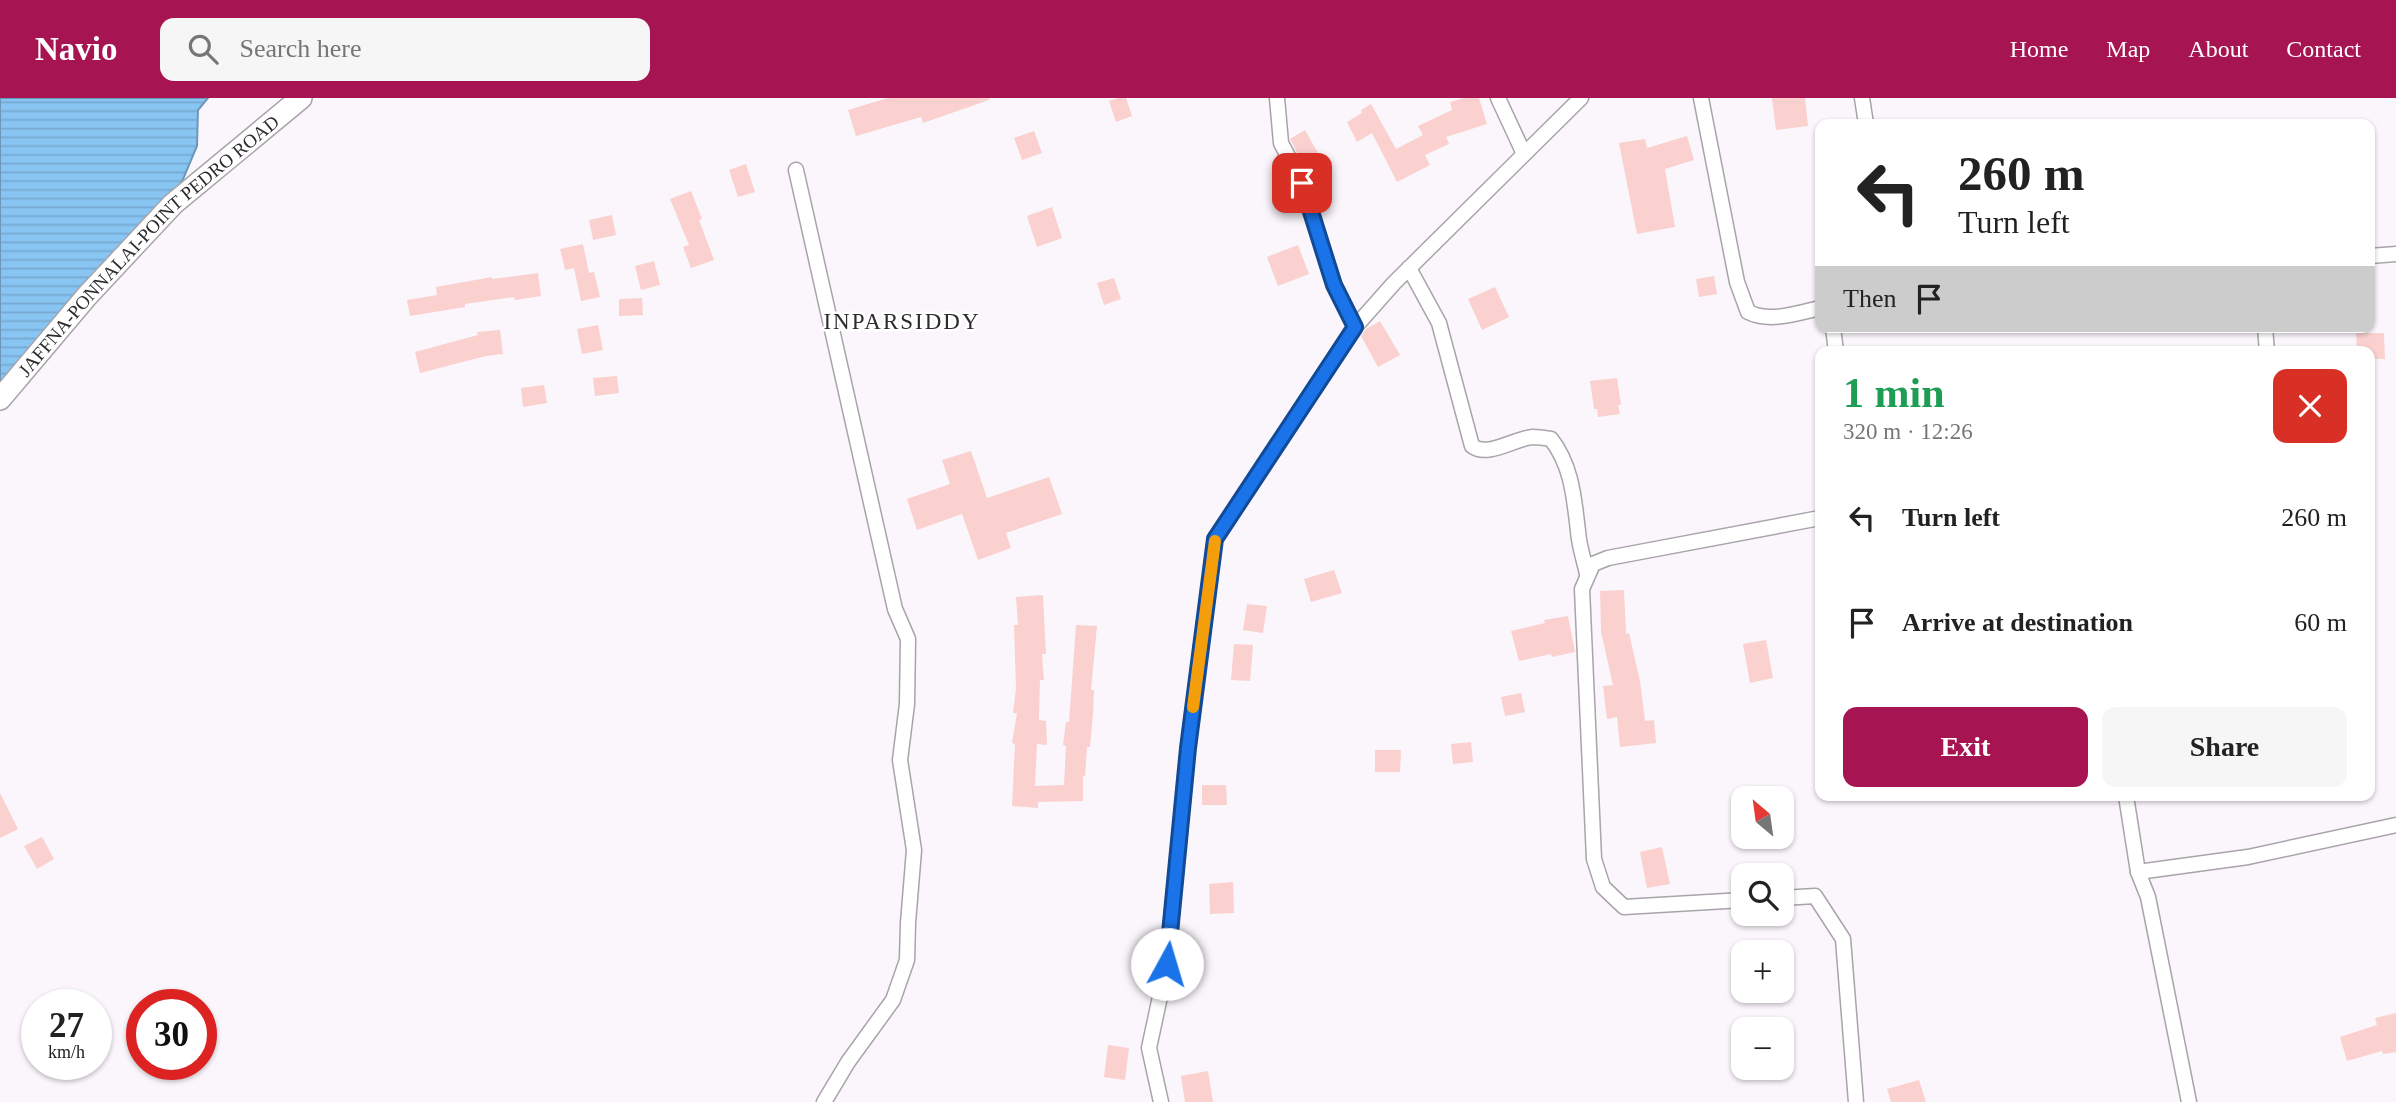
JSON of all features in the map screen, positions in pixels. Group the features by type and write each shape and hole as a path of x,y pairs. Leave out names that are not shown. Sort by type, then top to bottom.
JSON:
{"main road":[{"name":"JAFFNA-PONNALAI-POINT PEDRO ROAD","path":"0,400 88,296 173,204 301,98"}],"street":[{"path":"1278,98 1281,143 1302,183 1334,285 1355,327"},
{"path":"1498,98 1524,154"},
{"path":"1161,1102 1149,1048 1167,964 1188,748 1215,539 1355,327 1409,268 1581,98"},
{"path":"1702,98 1737,282 1748,312 1759,317 1815,309"},
{"path":"1862,98 1865,119"},
{"path":"796,170 895,608 908,639 906,704 900,760 914,850 907,960 893,1000 848,1062 824,1102"},
{"path":"2375,256 2396,254"},
{"path":"1409,268 1439,323 1472,446 1477,450 1486,450 1532,437 1551,439 1563,454 1575,496 1578,534 1587,574"},
{"path":"1731,901 1624,907 1603,887 1594,859 1582,589 1592,564 1608,558 1815,519"},
{"path":"2127,801 2138,872 2148,897 2189,1102"},
{"path":"2138,872 2248,857 2396,825"},
{"path":"1794,897 1815,896 1843,939 1856,1102"}],"water":[{"path":"0,98 208,98 198,110 197,146 181,184 0,391"}],"building":[{"path":"888,98 989,100 923,123 921,117 856,136 848,110"},
{"path":"1126,98 1132,116 1116,122 1109,101"},
{"path":"1479,98 1487,124 1446,137 1449,144 1425,155 1430,165 1397,182 1372,133 1357,142 1347,122 1371,104 1396,149 1423,135 1418,126 1452,110 1450,102"},
{"path":"1772,98 1805,98 1808,126 1776,130"},
{"path":"1305,130 1319,155 1303,164 1290,139"},
{"path":"1034,131 1042,153 1022,160 1014,138"},
{"path":"1687,136 1694,160 1665,169 1675,227 1637,234 1619,143 1645,139 1647,148"},
{"path":"746,164 755,192 738,197 729,170"},
{"path":"691,191 714,260 691,268 683,247 689,245 670,199"},
{"path":"1052,207 1062,238 1037,247 1027,216"},
{"path":"612,215 616,235 593,240 589,220"},
{"path":"583,244 589,273 594,272 600,297 581,301 574,268 565,270 560,249"},
{"path":"1298,245 1309,274 1278,286 1267,257"},
{"path":"654,261 660,285 641,290 635,266"},
{"path":"538,273 541,296 465,304 465,307 410,316 407,300 437,295 436,287 492,277"},
{"path":"1714,276 1717,294 1699,297 1696,279"},
{"path":"1114,278 1121,299 1104,305 1097,283"},
{"path":"1495,287 1509,317 1482,330 1468,299"},
{"path":"642,298 643,315 619,316 619,299"},
{"path":"1380,321 1400,355 1378,367 1361,336 1366,329"},
{"path":"598,325 603,350 582,354 577,329"},
{"path":"500,330 503,354 420,373 415,352 478,335 477,332"},
{"path":"2356,333 2384,333 2385,359 2375,359 2375,346 2357,346"},
{"path":"617,376 619,393 595,396 593,378"},
{"path":"1617,378 1620,414 1598,417 1597,409 1594,409 1590,381"},
{"path":"544,385 547,403 523,407 521,388"},
{"path":"971,451 987,498 1049,477 1062,514 1006,533 1011,548 978,560 962,514 917,530 907,499 950,484 942,460"},
{"path":"1334,570 1342,593 1311,602 1304,579"},
{"path":"1624,590 1626,634 1629,633 1640,681 1645,721 1654,720 1656,743 1620,747 1617,717 1607,719 1603,686 1613,685 1601,632 1600,591"},
{"path":"1043,595 1046,654 1042,654 1044,680 1040,680 1039,720 1046,721 1047,745 1037,744 1035,786 1064,785 1066,746 1063,745 1066,722 1069,722 1076,625 1097,626 1091,690 1094,690 1093,714 1090,747 1087,747 1083,776 1083,801 1038,802 1038,808 1012,806 1015,744 1012,743 1017,713 1013,713 1016,688 1014,625 1018,625 1016,597"},
{"path":"1247,604 1267,606 1263,633 1243,630"},
{"path":"1568,616 1575,652 1519,661 1511,631 1545,623 1544,620"},
{"path":"1766,640 1773,678 1750,683 1743,644"},
{"path":"1234,644 1253,645 1250,681 1231,680"},
{"path":"1521,693 1525,712 1505,716 1501,697"},
{"path":"1471,742 1473,762 1453,764 1451,744"},
{"path":"1375,750 1401,750 1400,772 1375,772"},
{"path":"1202,785 1226,785 1227,805 1202,805"},
{"path":"0,793 18,829 0,838"},
{"path":"42,837 54,859 37,869 24,846"},
{"path":"1662,847 1670,884 1647,888 1640,852"},
{"path":"1233,882 1234,913 1210,914 1209,884"},
{"path":"2396,1013 2396,1052 2383,1054 2382,1051 2347,1061 2340,1037 2377,1025 2375,1018"},
{"path":"1108,1045 1129,1048 1125,1080 1104,1077"},
{"path":"1208,1071 1213,1102 1185,1102 1181,1076"},
{"path":"1919,1080 1926,1102 1891,1102 1887,1089"}],"slow traffic":[{"path":"1193,707 1215,541"}],"district":[{"name":"INPARSIDDY","path":"902,321"}],"route":[{"path":"1167,964 1188,748 1215,539 1355,327 1334,285 1302,183"}]}
